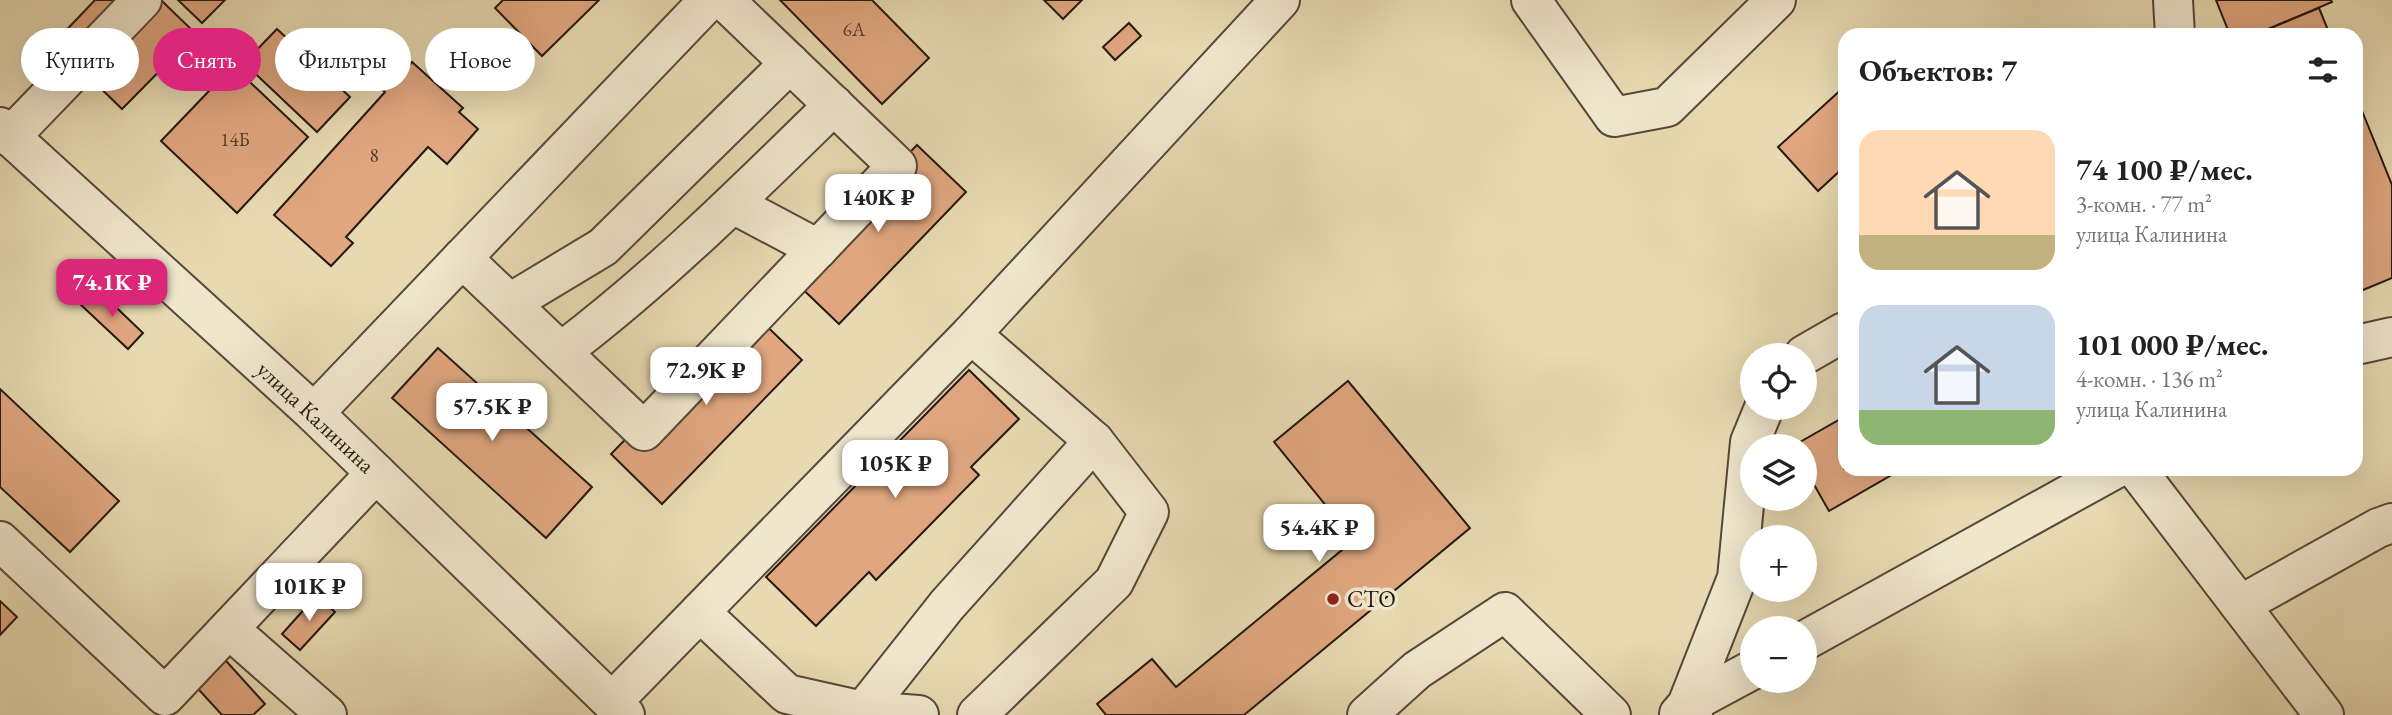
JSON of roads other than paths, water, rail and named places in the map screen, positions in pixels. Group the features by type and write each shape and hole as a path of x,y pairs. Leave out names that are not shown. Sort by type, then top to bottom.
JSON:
{"street":[{"path":"5,132 142,0"},
{"path":"314,413 709,0"},
{"path":"463,258 644,431 897,166 724,0"},
{"path":"619,709 700,612 971,334 1280,0"},
{"path":"1531,0 1614,117 1667,107 1776,0"},
{"path":"2173,0 2175,28"},
{"path":"510,303 603,247 790,63"},
{"path":"561,352 602,321 733,204 834,105"},
{"name":"улица Калинина","path":"5,132 314,413 619,709"},
{"path":"733,204 818,249"},
{"path":"971,334 1094,441 1149,512 1114,582 977,715"},
{"path":"1817,348 1838,335"},
{"path":"2363,344 2392,337"},
{"path":"1686,712 1737,578 1750,442 1759,420"},
{"path":"863,711 947,605 1094,441"},
{"path":"0,541 157,706 376,473"},
{"path":"1817,634 2102,476"},
{"path":"2141,476 2324,715"},
{"path":"2240,605 2378,528 2392,523"},
{"path":"700,612 787,694 863,711 919,715"},
{"path":"1367,715 1418,670 1505,612 1611,715"},
{"path":"229,629 327,715"},
{"path":"1686,712 1740,678"}],"place":[{"name":"СТО","path":"1333,599"}]}
